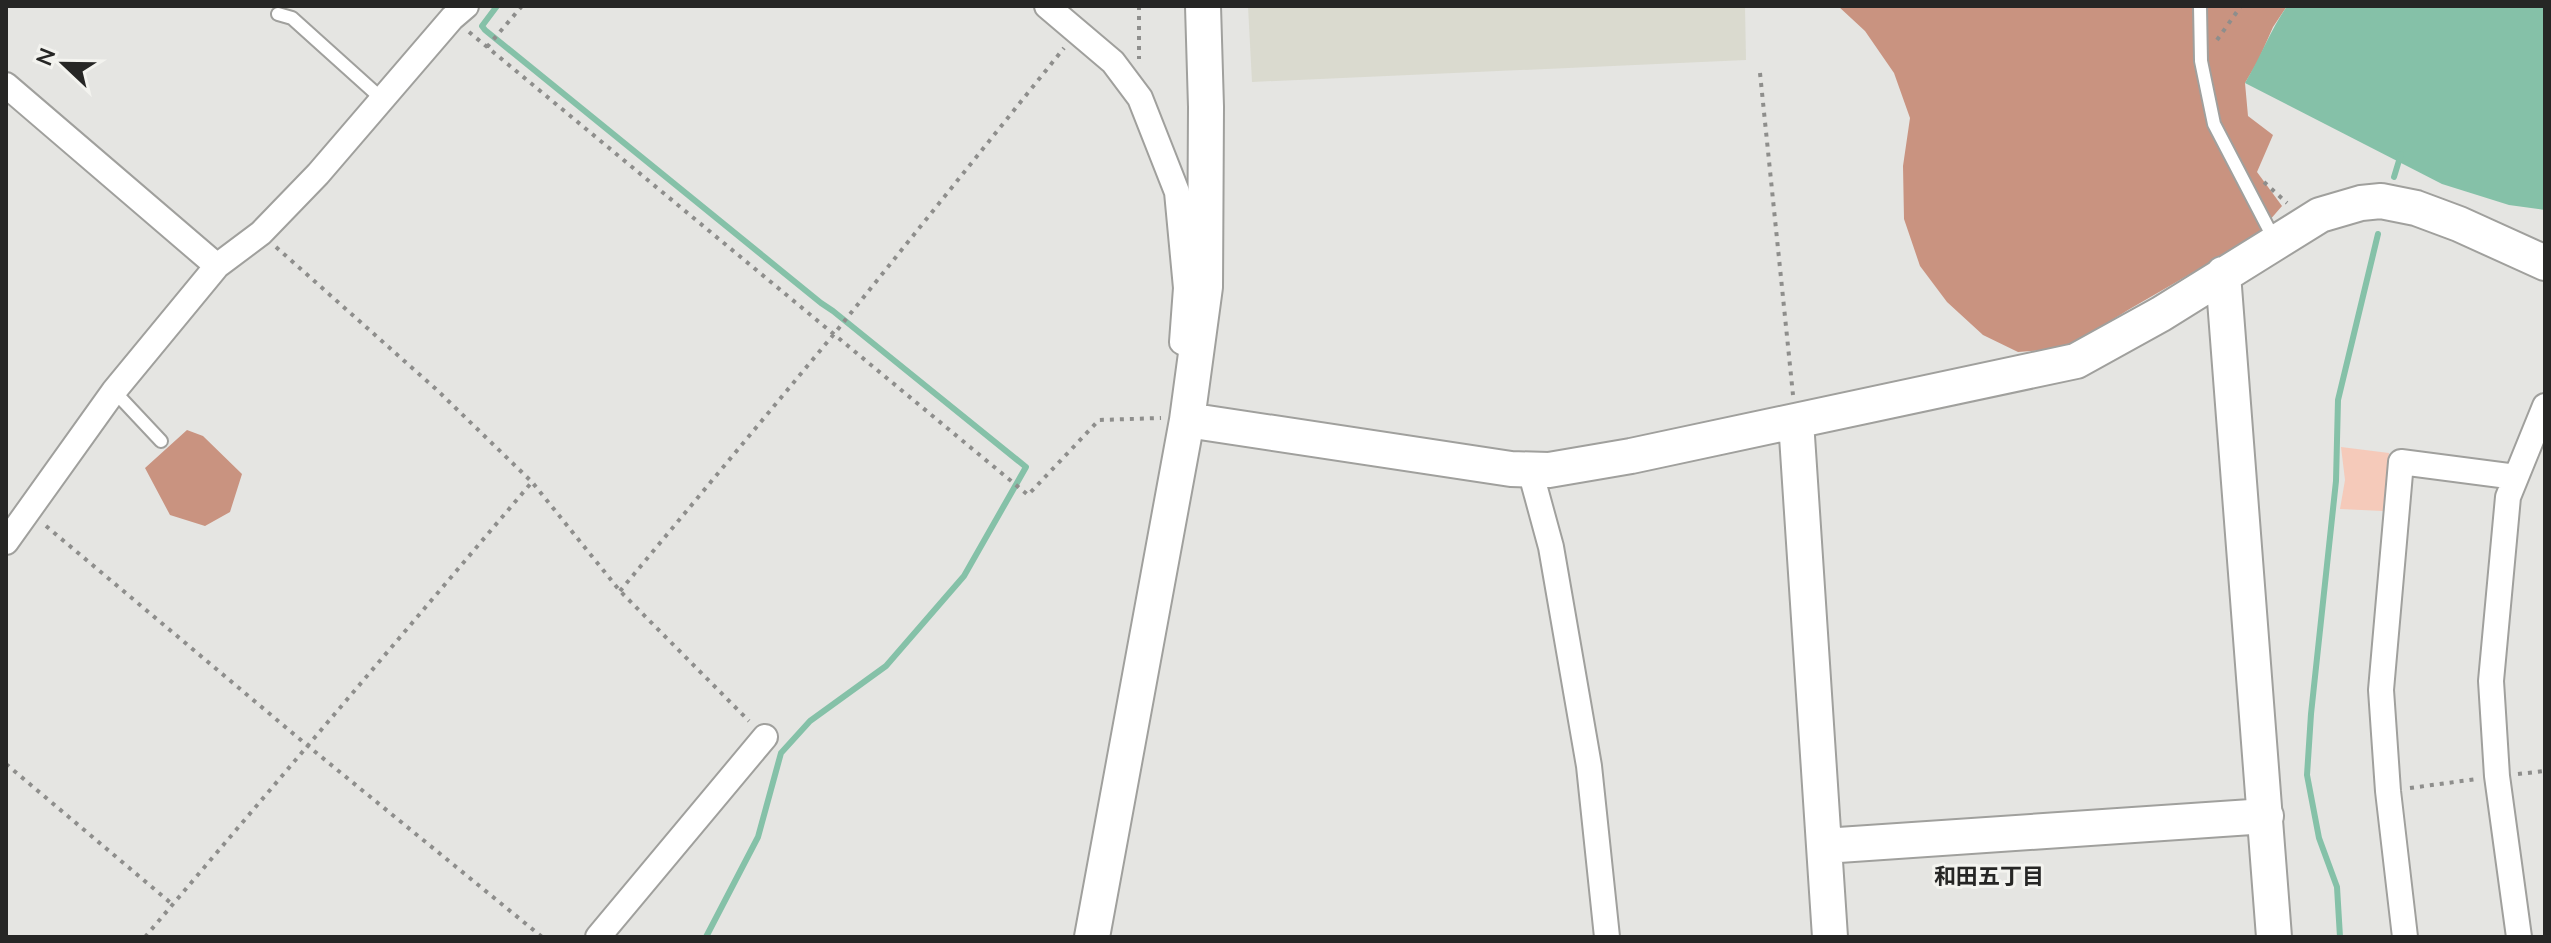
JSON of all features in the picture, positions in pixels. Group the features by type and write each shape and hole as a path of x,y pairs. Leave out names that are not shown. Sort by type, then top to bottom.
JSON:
{"street":[{"path":"1047,6 1113,62 1140,98 1177,192 1186,288 1182,342 1195,347"},
{"path":"1092,937 1187,420 1205,287 1203,6"},
{"path":"6,542 114,391 217,266 261,233 318,174 459,12"},
{"path":"6,85 217,266"},
{"path":"1187,420 1511,469 1549,470 1631,456 2076,361 2161,314 2320,215 2361,203 2381,201 2416,208 2545,263"},
{"path":"2223,274 2274,937"},
{"path":"2519,937 2497,776 2491,681 2508,497 2545,406"},
{"path":"1796,421 1830,937"},
{"path":"2405,937 2388,791 2381,690 2401,462 2516,477"},
{"path":"1530,470 1551,547 1589,766 1607,937"},
{"path":"598,937 765,737"},
{"path":"1824,846 2266,816"}],"lane":[{"path":"2200,6 2201,61 2214,124 2275,241"},
{"path":"278,14 292,18 382,99"},
{"path":"114,391 161,441"}],"path":[{"path":"487,47 522,6"},
{"path":"1139,6 1140,98"},
{"path":"2201,61 2241,6"},
{"path":"459,12 487,47 1028,495 1099,420 1187,420"},
{"path":"620,591 834,334 1078,30"},
{"path":"1760,73 1796,421"},
{"path":"2240,175 2262,179 2307,223"},
{"path":"261,233 437,390 532,482 620,591 765,737"},
{"path":"145,937 532,482"},
{"path":"29,512 542,937"},
{"path":"6,764 172,904"},
{"path":"2388,791 2545,771"}],"shaded area":[{"path":"1248,6 1745,6 1746,60 1252,82"},
{"path":"1838,6 2287,6 2245,83 2248,116 2273,135 2257,172 2282,206 2256,236 2068,348 2018,352 1983,335 1947,302 1920,266 1904,219 1903,166 1910,118 1894,73 1865,31"},
{"path":"2287,6 2545,6 2545,210 2509,205 2442,184 2245,83"},
{"path":"187,430 203,436 242,474 230,512 205,526 170,515 145,468"},
{"path":"2341,447 2389,453 2383,511 2340,509 2345,480"}],"waterway":[{"path":"497,6 482,26 485,30 1026,467 964,576 886,666 810,721 781,753 758,837 706,937"},
{"path":"2394,177 2401,154"},
{"path":"2340,937 2337,887 2319,838 2307,775 2336,481 2338,400 2378,234"}],"district":[{"name":"和田五丁目","path":"1989,877"}]}
